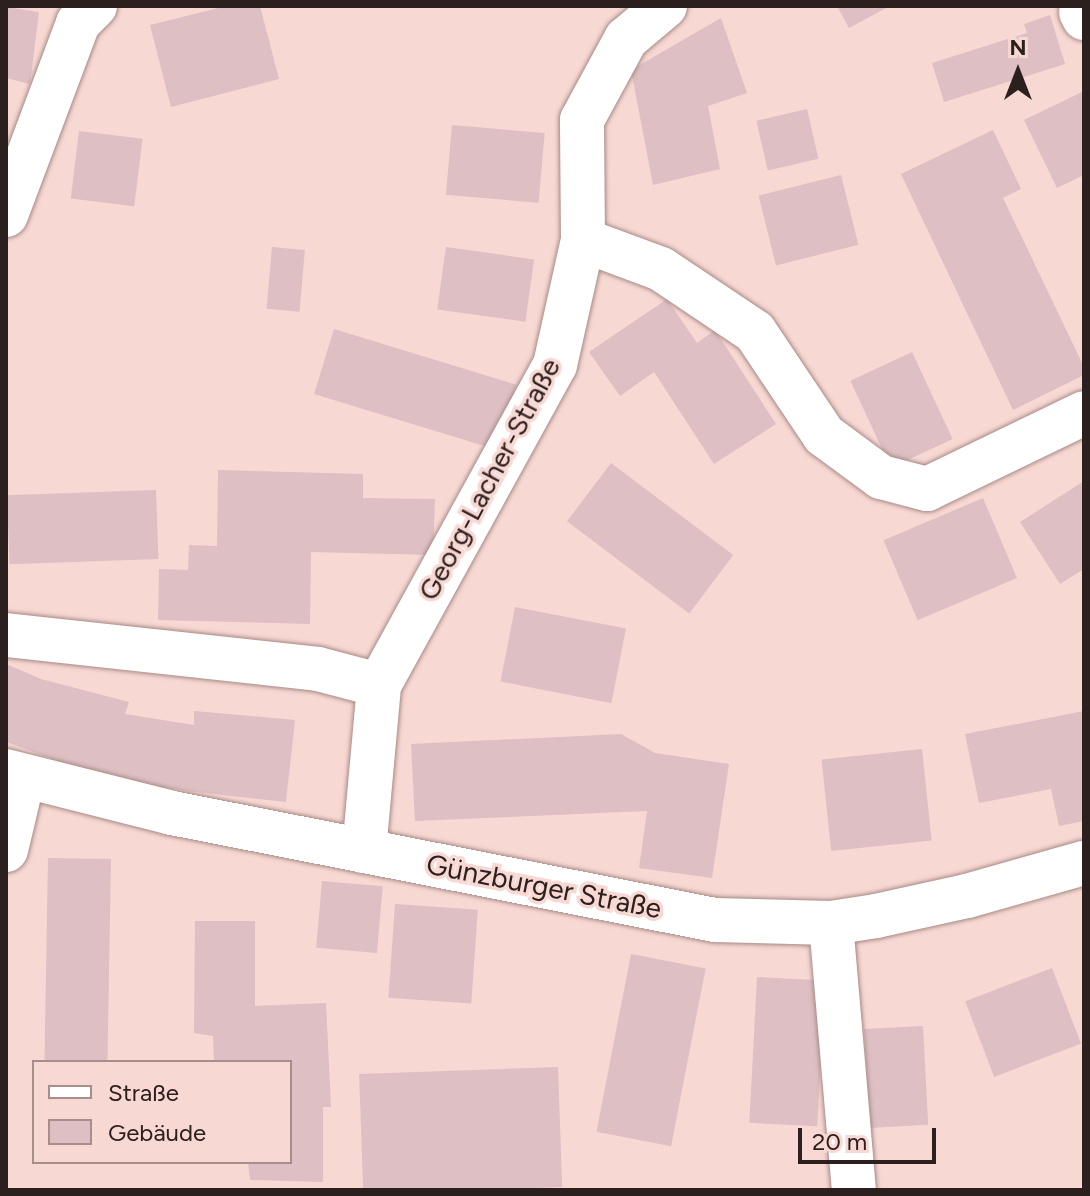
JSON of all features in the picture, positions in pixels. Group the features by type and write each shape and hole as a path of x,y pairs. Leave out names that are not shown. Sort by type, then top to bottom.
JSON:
{"street":[{"path":"6,215 78,23 95,6"},
{"name":"Georg-Lacher-Straße","path":"364,851 379,685 555,365 583,240 582,120 626,39 665,6"},
{"path":"583,240 661,269 755,332 824,435 881,477 927,489 1084,413"},
{"path":"6,635 329,670 379,685"},
{"path":"6,850 14,775"},
{"name":"Günzburger Straße","path":"14,775 364,851 715,920 831,923 967,896 1084,863"},
{"path":"831,923 854,1190"}],"building":[{"path":"226,6 260,6 279,79 171,107 150,25"},
{"path":"837,6 890,6 849,28"},
{"path":"6,7 39,12 30,84 6,78"},
{"path":"1050,15 1065,64 944,102 932,63 1027,33 1024,24"},
{"path":"721,18 747,93 708,106 720,169 653,185 631,70"},
{"path":"1084,91 1084,175 1057,188 1024,120"},
{"path":"807,109 818,159 768,170 756,121"},
{"path":"452,125 545,133 539,203 446,195"},
{"path":"993,130 1021,189 1003,198 1084,367 1084,375 1013,410 901,174"},
{"path":"79,131 143,139 134,206 71,198"},
{"path":"841,175 858,245 776,265 759,196"},
{"path":"272,247 305,250 299,312 267,309"},
{"path":"446,247 534,259 525,322 437,309"},
{"path":"667,299 697,343 715,330 776,424 714,464 654,372 620,396 589,352"},
{"path":"334,329 517,385 497,450 314,394"},
{"path":"912,352 953,439 891,468 850,381"},
{"path":"611,463 733,555 689,613 567,521"},
{"path":"218,470 363,474 363,498 435,499 433,555 311,552 310,624 158,620 159,569 188,570 189,545 217,546"},
{"path":"1084,481 1084,569 1060,584 1020,522"},
{"path":"156,490 158,559 9,564 7,495"},
{"path":"983,498 1017,578 918,620 884,540"},
{"path":"515,607 626,629 611,703 500,682"},
{"path":"6,664 41,679 129,702 125,714 194,725 194,711 295,720 286,802 187,791 99,776 9,743 6,741"},
{"path":"1084,711 1084,821 1059,826 1051,789 979,803 965,734"},
{"path":"621,734 655,753 729,764 712,878 639,868 647,811 415,821 411,744"},
{"path":"922,749 932,840 831,851 822,760"},
{"path":"48,858 111,859 107,1060 44,1060"},
{"path":"322,881 383,886 377,953 316,948"},
{"path":"395,904 478,910 471,1004 388,998"},
{"path":"195,921 255,921 255,1006 326,1003 331,1107 323,1107 323,1182 250,1180 248,1164 292,1164 292,1060 214,1060 213,1036 194,1033"},
{"path":"631,954 706,969 671,1146 596,1132"},
{"path":"1052,968 1081,1044 994,1077 965,1001"},
{"path":"757,977 825,981 817,1126 749,1123"},
{"path":"923,1026 928,1125 869,1128 864,1029"},
{"path":"558,1067 562,1187 363,1190 359,1074"}]}
